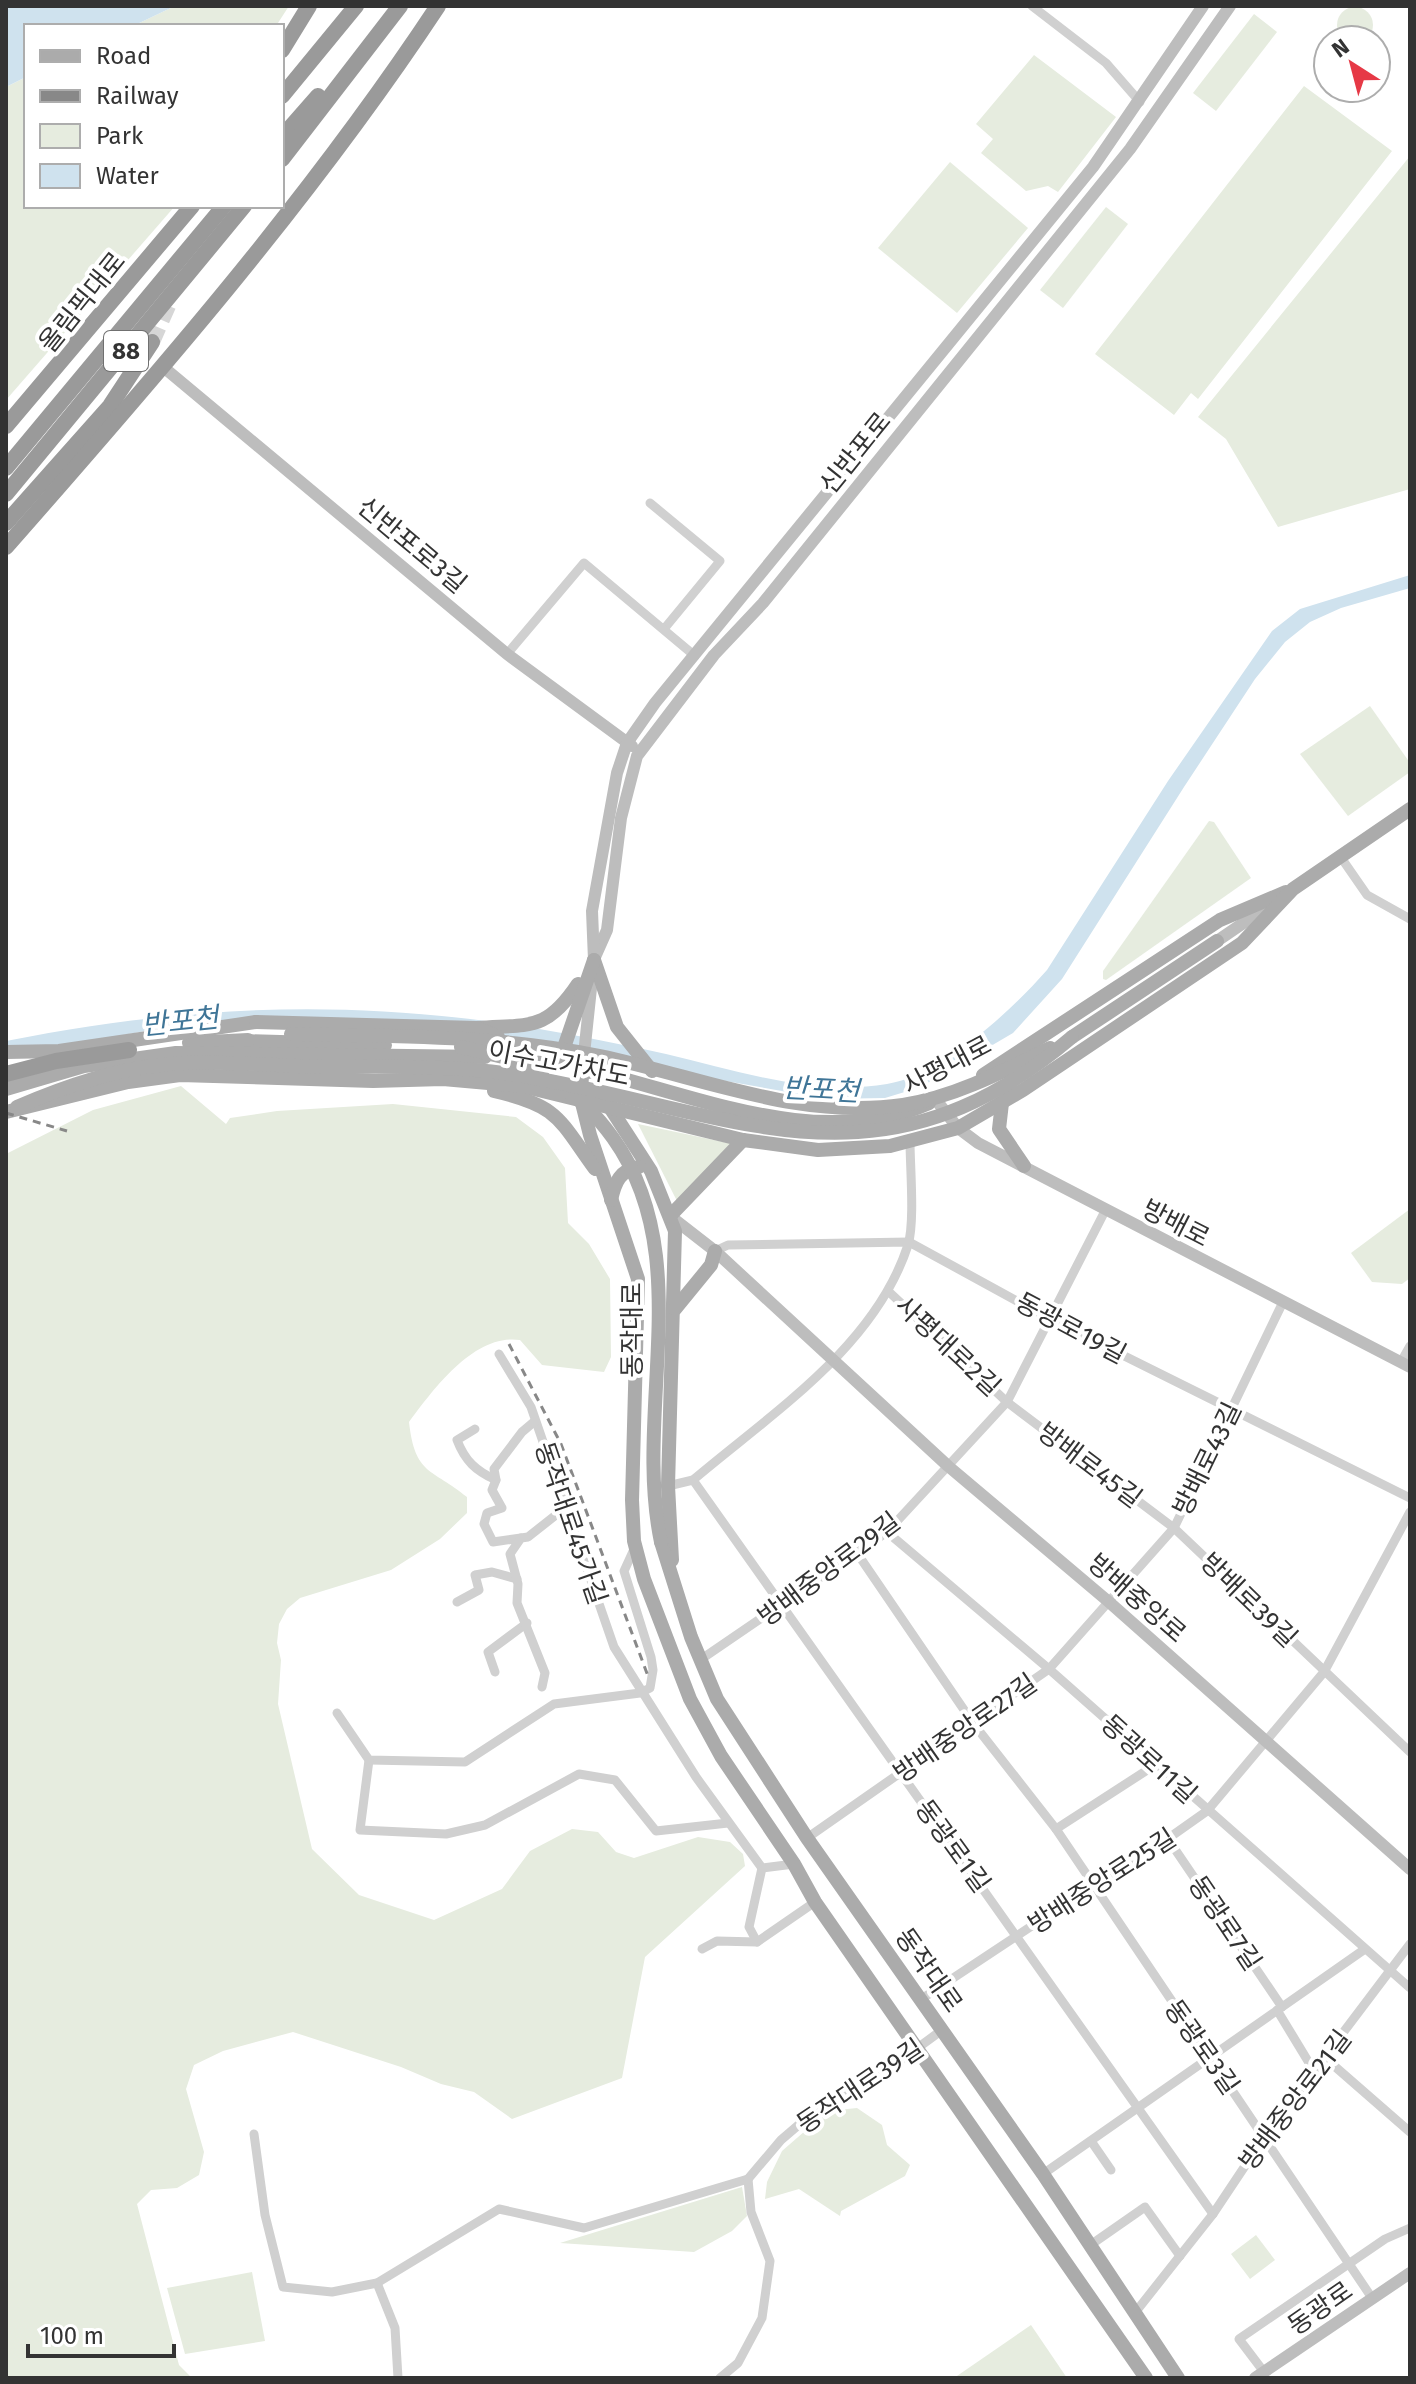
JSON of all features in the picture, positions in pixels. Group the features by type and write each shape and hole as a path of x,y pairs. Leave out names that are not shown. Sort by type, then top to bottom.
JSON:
{"highway":[{"path":"284,47 309,6"},
{"path":"284,94 356,6"},
{"path":"284,135 398,6"},
{"path":"284,156 398,6"},
{"path":"6,547 162,366 371,107 438,6"},
{"name":"올림픽대로","path":"6,426 190,208"},
{"name":"올림픽대로","path":"6,468 222,208"},
{"name":"88","path":"6,494 242,208"},
{"path":"6,523 110,406 152,342"},
{"path":"6,1074 56,1061 129,1050"}],"main road":[{"name":"신반포로","path":"588,1072 584,1056 594,960 592,911 617,773 627,743 1093,167 1203,6"},
{"name":"신반포로","path":"594,960 607,930 621,818 631,768 640,751 714,655 763,603 1130,149 1230,6"},
{"name":"신반포로3길","path":"162,366 507,654 640,751"},
{"name":"사평대로","path":"1217,941 1410,809"},
{"name":"사평대로","path":"588,1072 673,1091 758,1115 847,1122 902,1115 936,1100 1019,1053 1220,920 1293,889"},
{"name":"사평대로","path":"611,1108 743,1140 818,1150 910,1141 956,1126 1023,1090 1242,943 1293,889"},
{"name":"이수고가차도","path":"11,1110 61,1088 161,1065 435,1067 511,1074 744,1127 787,1132 865,1132 934,1117 973,1102 1032,1071 1072,1037 1217,941"},
{"path":"6,1052 32,1052 256,1022 477,1028 541,1023 559,1011 594,960"},
{"path":"594,960 617,1027 673,1091"},
{"path":"559,1059 594,960"},
{"path":"477,1028 588,1072"},
{"path":"187,1030 291,1034"},
{"path":"6,1089 129,1050 291,1034"},
{"name":"이수고가차도","path":"291,1034 497,1041 599,1056 774,1101 847,1109 904,1105 956,1090 1072,1037"},
{"name":"동작대로","path":"242,1041 461,1047 507,1058 567,1090 602,1124 625,1156 639,1184 655,1239 659,1314 653,1486 661,1542 700,1660 717,1699 807,1838 1043,2174 1178,2378"},
{"path":"84,1066 132,1057 211,1052 456,1054 559,1059"},
{"path":"956,1126 966,1103 1019,1053"},
{"path":"1003,1068 998,1076 999,1088 1004,1093 1023,1090"},
{"name":"동작대로","path":"588,1072 651,1171 670,1216 675,1245 668,1486 673,1573"},
{"name":"동작대로","path":"588,1072 581,1099 602,1178 638,1279 632,1458 635,1547 644,1579 690,1699 721,1756 794,1864 815,1902 1145,2378"},
{"name":"동작대로","path":"11,1110 180,1075 373,1081 443,1079 522,1086 611,1108"},
{"name":"동작대로","path":"443,1079 536,1101 551,1110 602,1178"},
{"name":"방배로","path":"936,1100 956,1126 1024,1166 1105,1211 1406,1364"},
{"path":"1002,1103 999,1129 1024,1166"},
{"path":"670,1216 743,1140"},
{"path":"611,1200 617,1180 626,1170 637,1167 651,1171"},
{"name":"방배중앙로","path":"670,1216 715,1251 948,1466 1109,1602 1410,1869"},
{"path":"674,1309 711,1265 715,1251"},
{"path":"644,1579 650,1571 661,1568 673,1573"},
{"name":"동광로","path":"1260,2375 1372,2298 1408,2279"}],"street":[{"path":"1032,6 1106,63 1140,102"},
{"path":"650,503 720,561 664,629"},
{"path":"507,654 584,563 695,656"},
{"path":"1340,856 1367,895 1410,919"},
{"path":"668,1486 693,1480 834,1360 888,1291 909,1242 910,1141"},
{"path":"948,1466 1007,1402 1105,1211"},
{"name":"동광로19길","path":"715,1251 728,1245 909,1242 1050,1319 1410,1498"},
{"name":"사평대로2길","path":"888,1291 1007,1402"},
{"name":"방배로43길","path":"1109,1602 1174,1528 1283,1302"},
{"path":"1406,1364 1410,1346"},
{"name":"동작대로45가길","path":"499,1354 535,1421 614,1647 640,1693"},
{"name":"방배로45길","path":"1007,1402 1174,1528"},
{"path":"535,1421 522,1432 494,1469 496,1480 492,1490 502,1508 487,1513 484,1524 493,1542 528,1537 566,1507"},
{"path":"475,1429 457,1440 462,1454 470,1465 496,1480"},
{"name":"방배중앙로29길","path":"700,1660 782,1607 887,1532 948,1466"},
{"name":"동광로1길","path":"693,1480 1019,1936 1213,2214"},
{"name":"방배로39길","path":"1268,1742 1324,1672 1410,1512"},
{"name":"방배로39길","path":"1174,1528 1324,1672"},
{"name":"동광로11길","path":"887,1532 1049,1669 1410,1988"},
{"path":"521,1538 510,1554 517,1579 517,1603 545,1673 542,1687"},
{"name":"동작대로","path":"635,1547 624,1571 653,1670 650,1688 640,1693"},
{"name":"동광로3길","path":"857,1553 973,1723 1056,1829 1372,2298"},
{"path":"457,1602 479,1590 475,1575 492,1572 517,1579"},
{"name":"방배중앙로27길","path":"807,1838 1049,1669 1109,1602"},
{"path":"495,1672 488,1652 527,1623"},
{"path":"1324,1672 1410,1752"},
{"path":"369,1760 465,1762 554,1704 640,1693 762,1868 749,1927 757,1942"},
{"path":"337,1713 369,1760 360,1830 446,1834 485,1825 579,1774 615,1780 656,1831 728,1823"},
{"name":"방배중앙로25길","path":"920,2000 1092,1886 1132,1864 1207,1811 1268,1742"},
{"path":"1056,1829 1155,1765"},
{"name":"동광로7길","path":"1168,1839 1279,2008 1314,2071"},
{"path":"762,1868 794,1864"},
{"path":"702,1949 717,1941 757,1942 815,1902"},
{"name":"방배중앙로21길","path":"1134,2314 1213,2214 1265,2136 1410,1944"},
{"path":"1043,2174 1365,1949"},
{"name":"동작대로39길","path":"748,2179 781,2140 823,2104 882,2074 942,2030"},
{"path":"1324,2057 1410,2132"},
{"path":"254,2134 265,2215 283,2287 332,2292 377,2283 499,2209 584,2228 748,2179 751,2212 770,2261 762,2318 738,2363 720,2378"},
{"path":"1091,2141 1111,2170"},
{"path":"1089,2246 1145,2207 1180,2256"},
{"path":"1260,2375 1239,2339 1350,2263 1410,2228"},
{"path":"377,2283 395,2328 398,2378"}],"green space":[{"path":"175,6 289,6 277,24 137,24"},
{"path":"1348,8 1362,8 1372,18 1373,24 1337,24 1342,12"},
{"path":"1254,14 1277,32 1216,111 1193,93"},
{"path":"1034,55 1116,117 1058,192 1048,186 1026,191 981,153 993,139 976,124"},
{"path":"24,78 24,208 173,208 6,400 6,87"},
{"path":"1304,86 1312,92 1312,104 1328,104 1392,151 1198,399 1191,393 1174,415 1095,354"},
{"path":"1410,156 1410,489 1278,527 1226,439 1198,417"},
{"path":"950,162 1028,228 957,313 878,248"},
{"path":"1106,207 1128,224 1063,308 1040,290"},
{"path":"1370,706 1410,763 1410,772 1348,816 1300,754"},
{"path":"1209,821 1214,822 1251,878 1106,980 1103,979 1103,971"},
{"path":"181,1086 226,1124 230,1118 277,1111 393,1104 516,1117 543,1137 565,1168 568,1223 589,1244 610,1279 611,1357 604,1372 542,1365 520,1340 503,1340 471,1354 443,1380 409,1422 421,1462 467,1497 467,1513 440,1539 391,1570 300,1598 287,1609 279,1624 277,1643 281,1660 278,1704 312,1849 359,1895 434,1920 502,1889 530,1851 572,1829 598,1832 616,1852 634,1858 698,1837 730,1842 743,1854 745,1866 645,1957 622,2078 512,2119 474,2092 441,2084 401,2067 293,2032 223,2051 194,2065 186,2089 204,2152 199,2175 177,2188 151,2190 137,2204 179,2365 192,2378 6,2378 6,1154 93,1110"},
{"path":"638,1124 733,1144 677,1201"},
{"path":"1410,1209 1410,1278 1402,1284 1372,1282 1351,1253"},
{"path":"857,2108 882,2125 887,2145 910,2165 905,2176 841,2211 840,2216 799,2189 765,2199 767,2182 782,2151 828,2111"},
{"path":"742,2187 747,2216 732,2231 694,2252 560,2243"},
{"path":"1256,2235 1275,2260 1250,2279 1231,2254"},
{"path":"252,2272 265,2341 185,2354 167,2288"},
{"path":"1031,2325 1067,2378 954,2378"}],"water":[{"path":"6,6 175,6 137,24 24,24 24,78 6,87"},
{"name":"반포천","path":"1410,575 1410,588 1341,608 1310,622 1285,642 1255,679 1062,979 1013,1033 921,1087 885,1098 827,1099 584,1056 232,1021 168,1027 6,1056 6,1041 68,1030 189,1014 309,1009 431,1015 494,1022 803,1084 859,1087 908,1078 952,1055 974,1039 1015,1004 1047,970 1168,781 1272,631 1300,609"}],"tunnel":[{"path":"152,342 171,299"}],"railway":[{"path":"6,1113 67,1131"},
{"path":"509,1344 561,1444 648,1676"}]}
